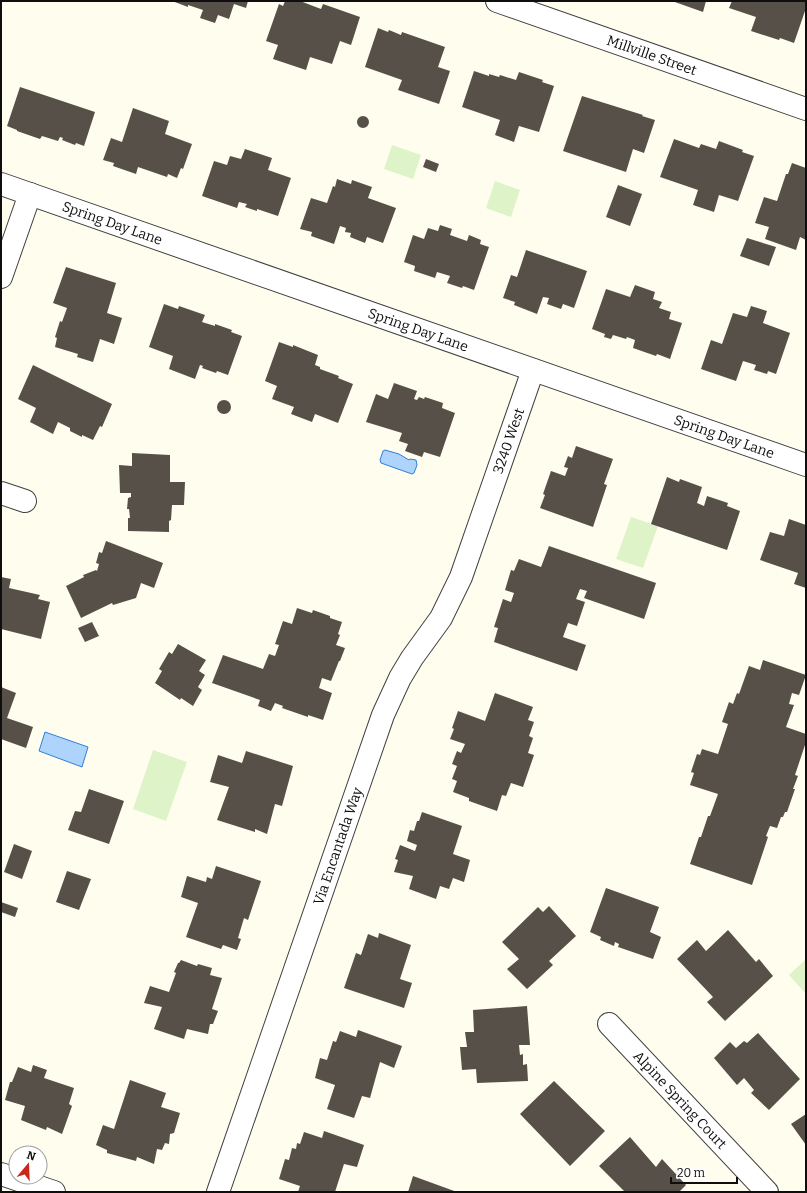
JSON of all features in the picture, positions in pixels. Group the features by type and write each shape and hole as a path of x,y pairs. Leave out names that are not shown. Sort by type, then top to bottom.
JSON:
{"street":[{"name":"Millville Street","path":"497,1 806,109"},
{"name":"Spring Day Lane","path":"1,184 533,370 806,463"},
{"path":"1,277 30,194"},
{"name":"3240 West","path":"483,512 533,370"},
{"path":"1,493 25,501"},
{"name":"Via Encantada Way","path":"218,1192 383,715 400,678 412,658 441,618 453,596 483,512"},
{"name":"Alpine Spring Court","path":"609,1024 767,1192"},
{"path":"1,1174 54,1192"}],"green space":[{"path":"392,145 421,155 413,179 384,169"},
{"path":"495,181 520,190 511,217 486,208"},
{"path":"631,517 658,526 643,568 616,559"},
{"path":"153,750 187,762 166,821 133,809"},
{"path":"806,959 806,994 789,975"}],"water":[{"path":"385,450 399,454 409,460 416,460 417,465 414,473 412,474 381,463 380,460 383,451"},
{"path":"45,732 88,747 82,767 39,751"}],"building":[{"path":"172,1 248,1 246,8 234,4 229,19 218,15 215,23 200,18 203,10 188,5 188,7"},
{"path":"285,1 300,1 321,9 323,4 360,17 351,45 340,41 332,64 310,57 306,70 273,59 278,45 266,41 279,4 283,6"},
{"path":"672,1 706,1 703,12"},
{"path":"732,1 806,1 806,8 794,43 751,31 756,17 729,8"},
{"path":"378,28 388,32 389,30 401,35 402,32 445,47 438,67 450,71 439,104 398,90 402,80 365,67"},
{"path":"474,71 489,76 489,74 499,77 500,75 516,80 519,72 543,80 542,82 554,86 539,132 519,126 514,142 495,135 500,120 462,107"},
{"path":"20,87 95,112 84,146 76,143 75,145 62,140 63,138 60,137 58,141 42,136 40,139 7,126"},
{"path":"582,96 655,120 644,153 633,149 626,172 563,151"},
{"path":"133,108 169,121 165,134 192,144 183,169 181,168 177,178 168,174 167,177 138,167 136,174 113,166 114,163 103,160 111,138 122,142"},
{"path":"365,116 368,117 368,127 361,128 358,127 357,120 358,117"},
{"path":"674,139 699,148 701,144 716,149 719,141 754,156 738,201 719,195 714,212 693,205 698,190 660,177"},
{"path":"245,149 272,158 268,170 291,178 278,216 257,209 257,211 245,207 247,204 239,202 237,208 202,196 214,161 227,165 230,156 241,159"},
{"path":"426,159 439,164 436,172 423,167"},
{"path":"792,163 806,168 806,240 800,237 796,250 765,239 769,227 755,223 764,197 777,201 786,174 788,174"},
{"path":"337,179 351,184 352,180 372,187 368,198 396,208 383,243 367,237 365,243 350,237 351,233 345,232 346,228 340,226 334,244 311,236 312,232 300,229 311,198 327,203 333,186 335,187"},
{"path":"618,185 642,194 630,226 606,217"},
{"path":"440,225 452,229 450,235 467,241 469,235 481,240 480,244 489,247 474,290 447,283 450,276 437,272 435,278 414,271 415,266 404,262 413,235 424,239 428,228 438,231"},
{"path":"747,238 776,247 769,266 740,256"},
{"path":"526,250 587,271 574,308 563,304 561,309 547,304 549,298 543,297 537,314 514,305 515,302 503,298 511,275 517,277"},
{"path":"66,267 116,283 107,313 122,318 114,344 100,339 93,362 77,357 78,354 55,347 57,338 55,337 60,321 62,322 67,308 53,303"},
{"path":"635,285 655,292 653,299 662,302 659,308 671,312 669,319 682,323 670,359 633,348 635,340 613,335 611,339 604,337 605,334 592,329 606,289 630,297"},
{"path":"164,304 178,309 179,306 205,315 202,322 215,326 215,324 232,330 231,332 242,336 228,375 202,368 203,366 200,365 195,379 169,369 173,356 149,347"},
{"path":"751,306 767,311 763,323 790,333 776,374 768,371 767,374 754,370 756,365 743,361 736,381 701,369 711,340 722,344 733,313 747,317"},
{"path":"279,342 293,347 293,345 318,355 315,365 320,367 320,369 339,376 338,378 353,384 338,423 315,414 312,422 291,414 294,407 272,399 277,386 265,381"},
{"path":"33,365 112,404 102,427 100,426 93,440 82,435 82,437 70,431 70,428 58,422 53,434 30,422 36,408 18,399"},
{"path":"394,383 417,391 414,399 417,400 419,397 424,399 425,397 443,403 442,408 455,413 440,457 424,452 422,457 405,451 408,444 399,441 402,433 366,422 376,394 388,399"},
{"path":"221,400 227,400 231,404 231,410 227,414 221,414 217,410 217,404"},
{"path":"576,446 613,459 604,484 607,485 593,527 540,508 551,471 565,476 568,468 564,467 568,456 572,458"},
{"path":"132,453 170,455 170,482 185,482 184,505 172,505 171,520 169,521 169,532 128,531 128,518 130,518 129,509 127,509 128,498 131,497 131,493 120,493 119,465 132,466"},
{"path":"667,477 679,482 680,479 702,487 697,503 704,506 707,496 728,503 727,506 740,511 727,550 651,524"},
{"path":"789,519 806,525 806,588 794,584 798,573 760,560 770,532 784,536"},
{"path":"106,541 163,563 154,588 141,583 136,598 113,605 112,603 81,618 66,586 84,577 83,575 96,570 97,571 99,564 96,563 99,552 102,553"},
{"path":"549,546 656,583 644,619 584,598 587,591 580,589 576,599 585,602 577,626 568,623 563,637 586,645 577,671 494,642 498,628 494,627 503,599 511,602 514,593 505,590 511,570 514,571 519,559 541,567"},
{"path":"1,577 11,579 9,588 40,595 38,599 50,602 41,639 1,629"},
{"path":"297,608 312,613 313,610 342,622 338,634 340,635 336,645 345,648 331,681 322,678 319,688 332,693 323,720 308,715 308,717 282,708 283,706 275,703 271,711 258,706 260,700 212,683 223,655 263,669 269,654 275,656 279,645 275,644 283,621 292,624"},
{"path":"92,622 99,636 85,642 78,628"},
{"path":"178,644 206,660 199,671 205,675 198,687 202,690 193,706 181,698 180,700 155,683 162,671 159,669 169,652 172,654"},
{"path":"763,660 806,675 799,695 792,693 789,704 794,705 786,727 806,734 806,742 795,775 798,776 787,812 785,812 783,817 781,817 777,828 770,826 766,836 768,837 752,885 690,864 699,837 701,837 708,816 710,816 718,794 690,785 694,773 691,772 697,754 700,755 702,749 718,754 728,724 722,722 729,702 733,704 737,693 739,694 749,666 760,670"},
{"path":"1,687 16,693 7,718 33,727 26,748 1,739"},
{"path":"495,693 533,707 528,720 534,722 529,736 533,738 528,753 534,755 523,787 511,783 506,796 502,795 497,811 469,801 469,798 453,792 457,781 452,779 457,766 452,764 457,751 461,753 465,744 450,739 458,711 485,721"},
{"path":"246,751 293,766 282,806 275,804 267,834 255,829 255,832 217,820 229,787 210,782 218,755 242,763"},
{"path":"89,789 124,801 109,844 68,830 75,811 81,812"},
{"path":"422,812 462,826 453,854 470,860 464,882 453,878 449,889 440,886 436,899 409,889 413,876 394,872 398,860 395,859 400,845 415,851 417,845 407,841 410,830 414,831"},
{"path":"14,844 32,851 22,879 4,872"},
{"path":"216,866 261,881 248,920 244,918 238,938 241,939 237,950 223,945 221,949 186,937 198,903 181,897 187,876 206,882 207,877 212,879"},
{"path":"67,871 91,879 79,910 56,902"},
{"path":"606,888 659,907 650,932 661,937 653,959 618,947 619,944 615,942 614,946 600,940 601,937 590,932"},
{"path":"1,902 18,908 15,917 1,912"},
{"path":"549,906 576,936 549,961 553,965 527,989 507,969 519,959 502,942 538,907 543,912"},
{"path":"728,930 756,962 759,959 773,976 725,1021 707,1002 713,997 677,959 697,940 706,951"},
{"path":"379,933 411,945 400,979 412,983 404,1008 344,988 356,953 361,955 368,934 378,938"},
{"path":"181,960 197,966 198,964 212,968 210,975 222,978 212,1009 218,1011 213,1024 210,1024 208,1034 187,1029 184,1039 154,1029 162,1007 144,1003 150,986 169,992 176,973 174,972"},
{"path":"527,1006 530,1045 519,1045 520,1055 523,1054 523,1065 527,1064 528,1081 477,1083 476,1069 462,1070 460,1047 467,1047 465,1032 474,1032 473,1010"},
{"path":"358,1030 402,1046 394,1068 380,1062 370,1098 362,1096 354,1118 327,1109 335,1085 315,1078 320,1058 327,1060 333,1041 336,1042 340,1031 356,1037"},
{"path":"758,1033 800,1079 769,1110 751,1093 754,1090 744,1078 737,1085 714,1058 730,1042 736,1048 744,1041 747,1043"},
{"path":"33,1065 47,1070 44,1078 74,1088 69,1104 72,1106 62,1134 47,1127 46,1130 21,1120 25,1106 5,1100 10,1082 12,1082 18,1067 31,1072"},
{"path":"130,1080 166,1093 161,1107 180,1113 174,1133 170,1134 169,1144 165,1143 162,1150 157,1149 154,1164 137,1157 136,1161 107,1153 107,1150 96,1145 103,1125 114,1129"},
{"path":"554,1081 605,1131 570,1166 520,1114"},
{"path":"806,1114 806,1145 791,1124"},
{"path":"324,1131 364,1145 357,1167 344,1164 335,1192 298,1192 300,1186 279,1179 285,1159 289,1160 292,1148 296,1149 297,1143 300,1144 304,1132 322,1138"},
{"path":"630,1137 656,1167 662,1159 686,1185 679,1192 625,1192 599,1166"},
{"path":"413,1176 457,1192 408,1192"}]}
